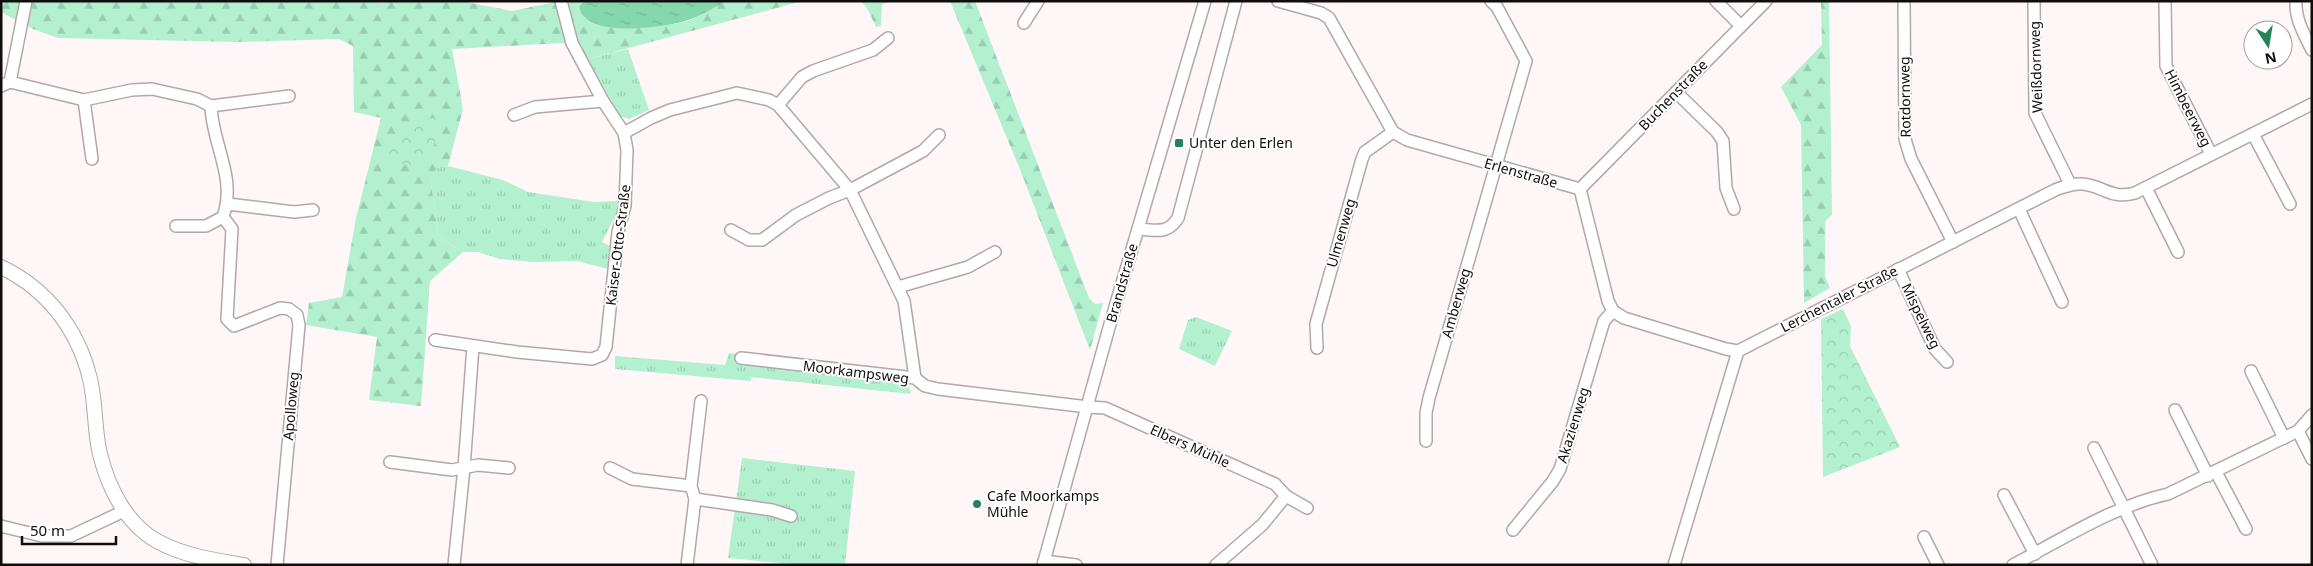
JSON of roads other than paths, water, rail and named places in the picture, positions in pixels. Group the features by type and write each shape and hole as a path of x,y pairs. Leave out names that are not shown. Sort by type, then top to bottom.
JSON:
{"street":[{"path":"26,1 6,84 84,100 142,88 197,99 211,106 289,96"},
{"name":"Kaiser-Otto-Straße","path":"473,346 592,359 602,355 606,347 618,232 624,206 627,150 624,134 603,101 572,43 561,1"},
{"path":"1024,23 1038,1"},
{"name":"Brandstraße","path":"1044,563 1138,229 1205,1"},
{"path":"1138,229 1162,231 1172,228 1178,218 1236,1"},
{"path":"1278,1 1321,13 1330,18 1393,132"},
{"name":"Amberweg","path":"1426,441 1428,406 1526,61 1497,6 1491,1"},
{"path":"1716,1 1741,26"},
{"name":"Buchenstraße","path":"1580,190 1766,1"},
{"name":"Rotdornweg","path":"1904,1 1905,139 1911,159 1953,242"},
{"name":"Weißdornweg","path":"2034,1 2036,113 2070,184"},
{"name":"Himbeerweg","path":"2165,1 2166,66 2211,154"},
{"path":"2296,1 2300,26 2312,50"},
{"path":"778,105 802,77 813,71 873,50 888,38"},
{"path":"1676,92 1717,132 1723,141 1726,188 1734,209"},
{"path":"624,134 650,118 670,110 736,93 769,100 778,105 850,190 904,301 915,378"},
{"path":"84,100 92,159"},
{"path":"514,115 535,108 603,101"},
{"path":"2070,184 2084,184 2112,194 2124,196 2146,188 2312,104"},
{"path":"176,226 206,226 223,217 228,204 223,154 212,118 211,106"},
{"name":"Erlenstraße","path":"1393,132 1407,140 1580,190"},
{"name":"Ulmenweg","path":"1317,348 1316,324 1362,158 1370,147 1393,132"},
{"path":"2253,134 2290,204"},
{"path":"731,230 749,240 762,240 796,215 828,198 850,190 923,151 938,135"},
{"name":"Lerchentaler Straße","path":"1738,351 2070,184"},
{"path":"2146,188 2178,252"},
{"path":"1580,190 1608,301 1613,311 1624,318 1738,351 1674,565"},
{"path":"228,204 294,212 313,210"},
{"path":"2019,209 2062,302"},
{"name":"Apolloweg","path":"223,217 232,229 227,319 234,326 280,308 289,309 297,315 299,325 277,565"},
{"path":"898,287 968,267 995,252"},
{"path":"1,267 20,276 43,295 64,319 80,348 90,380 100,454 109,482 124,511 156,541 191,556 244,565"},
{"name":"Mispelweg","path":"1898,269 1935,349 1947,362"},
{"name":"Akazienweg","path":"1514,530 1553,481 1560,469 1604,321 1613,311"},
{"path":"435,340 473,346 464,468 454,565"},
{"name":"Moorkampsweg","path":"742,358 915,378 925,386 938,389 1088,407"},
{"path":"2252,371 2284,438"},
{"path":"687,565 695,498 691,486 701,401"},
{"name":"Elbers Mühle","path":"1088,407 1105,408 1275,484 1286,496 1308,508"},
{"path":"2175,410 2246,529"},
{"path":"2013,565 2124,508 2145,499 2168,494 2298,431 2312,415"},
{"path":"2298,431 2312,459"},
{"path":"2094,448 2152,565"},
{"path":"390,462 452,470 478,465 509,468"},
{"path":"610,468 632,479 691,486"},
{"path":"2004,495 2034,554"},
{"path":"1216,565 1262,526 1286,496"},
{"path":"695,498 772,510 791,516"},
{"path":"2,526 42,536 71,536 124,511"},
{"path":"1924,536 1938,565"},
{"path":"1044,563 1076,565"}],"water":[{"path":"585,1 727,1 701,15 674,24 625,28 608,27 594,23 584,16 579,6"}],"place":[{"name":"Unter den Erlen","path":"1179,143"},
{"name":"Cafe Moorkamps Mühle","path":"977,504"}]}
